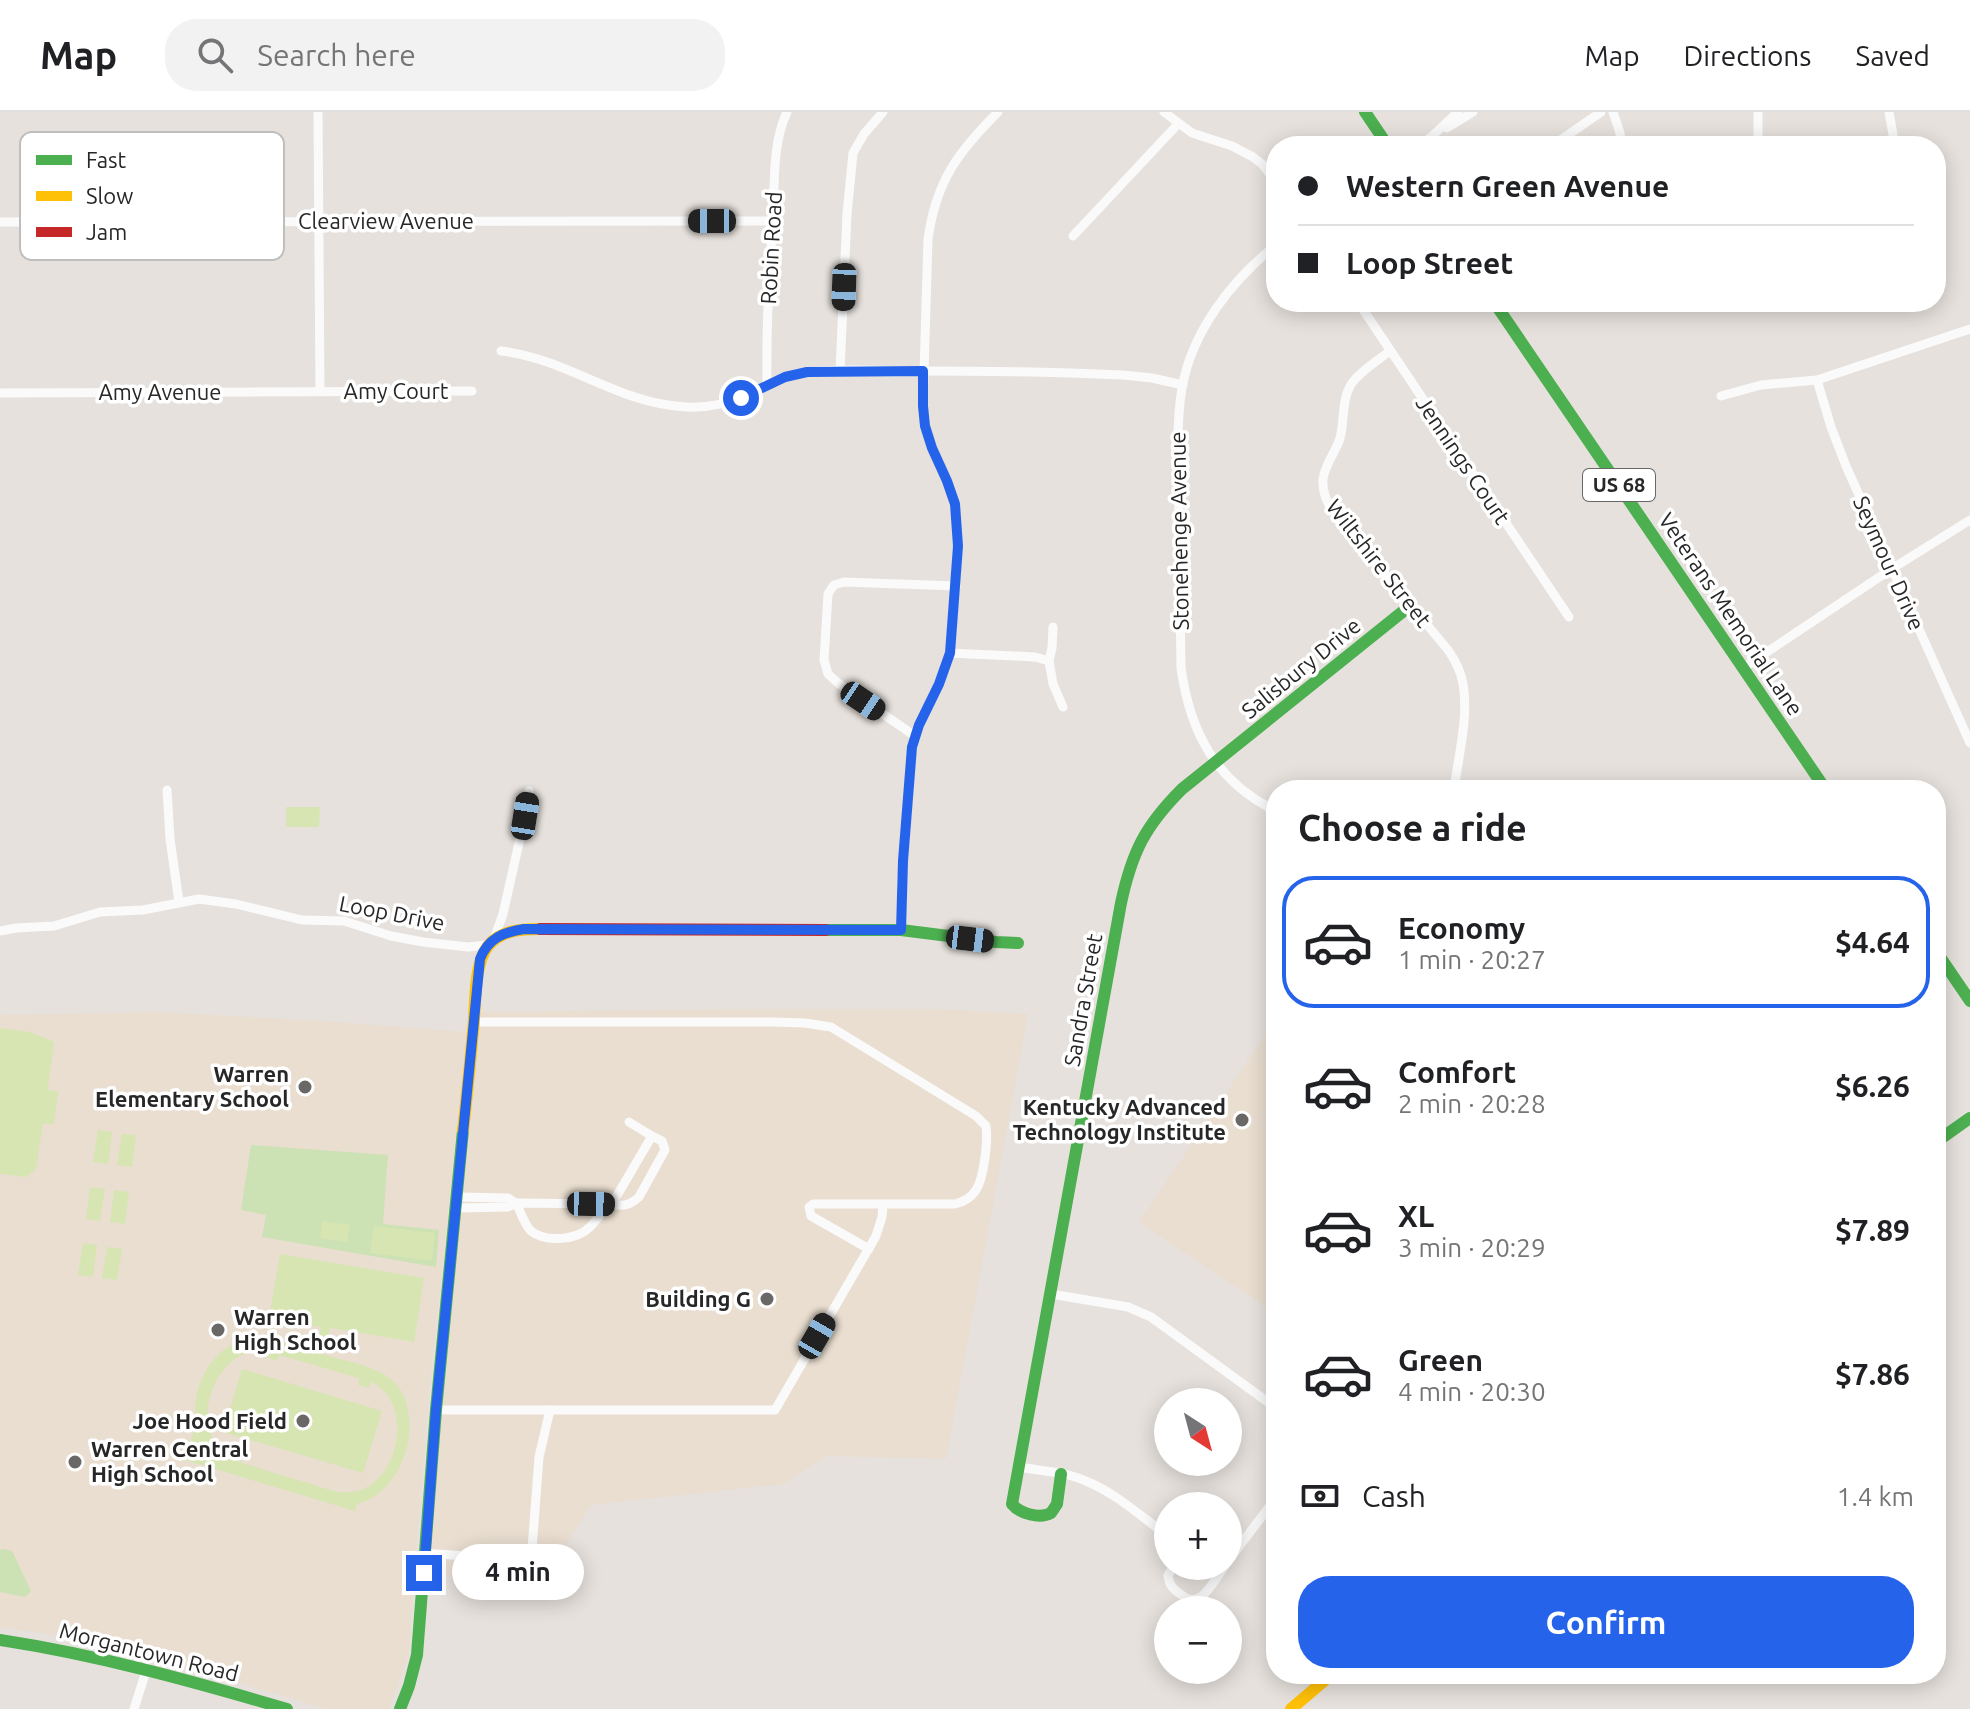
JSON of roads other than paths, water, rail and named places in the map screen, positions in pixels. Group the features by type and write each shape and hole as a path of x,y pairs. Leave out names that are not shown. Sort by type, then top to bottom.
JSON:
{"street":[{"path":"318,112 320,391"},
{"name":"Robin Road","path":"767,386 776,150 787,112"},
{"path":"840,371 847,202 853,153 883,112"},
{"path":"901,930 910,760 915,736 950,653 958,537 955,504 925,426 923,371 928,239 938,192 955,161 998,112"},
{"path":"1164,112 1201,137 1242,151 1266,169"},
{"path":"1365,112 1381,136"},
{"path":"1432,136 1458,112"},
{"path":"1433,136 1473,112"},
{"path":"1566,136 1601,112"},
{"path":"1613,112 1620,136"},
{"path":"1758,112 1758,136"},
{"path":"1889,112 1893,136"},
{"path":"1073,236 1178,124"},
{"name":"Clearview Avenue","path":"284,221 772,221"},
{"name":"Clearview Avenue","path":"0,222 20,222"},
{"name":"Stonehenge Avenue","path":"1266,252 1235,283 1218,306 1191,358 1178,414 1181,668 1184,695 1192,721 1216,763 1242,790 1266,805"},
{"name":"Jennings Court","path":"1365,312 1569,617"},
{"name":"Veterans Memorial Lane","path":"1501,312 1819,780"},
{"path":"1721,396 1761,385 1817,380 1970,329"},
{"path":"501,351 549,361 641,400 686,407 711,406 741,398 797,373 840,371 1134,375 1183,385"},
{"name":"Wiltshire Street","path":"1390,351 1349,386 1340,438 1326,468 1323,489 1331,509 1448,650 1460,671 1465,707 1455,780"},
{"name":"Seymour Drive","path":"1817,380 1846,466 1970,743"},
{"name":"Amy Court","path":"320,391 472,391"},
{"name":"Amy Avenue","path":"0,393 320,391"},
{"path":"1743,668 1970,520"},
{"path":"915,736 828,674 824,660 828,594 834,585 844,582 956,586"},
{"name":"Salisbury Drive","path":"1216,763 1411,605"},
{"path":"1053,627 1049,661 1053,684 1063,707"},
{"path":"950,653 1035,657 1049,661"},
{"name":"Sandra Street","path":"1061,1474 1056,1505 1051,1514 1018,1512 1012,1504 1130,861 1157,813 1216,763"},
{"path":"167,790 179,902"},
{"path":"400,1709 417,1655 436,1410 480,959 503,914 529,791"},
{"name":"Loop Drive","path":"0,931 54,926 100,912 143,910 199,899 226,902 297,919 344,921 423,942 471,947 490,942 507,932 524,929 901,930 1018,943"},
{"path":"1946,966 1970,1001"},
{"path":"474,1022 773,1022 831,1027 976,1116 986,1126 980,1182 975,1192 955,1204 813,1204 809,1207 811,1216 869,1249"},
{"path":"1946,1135 1970,1118"},
{"path":"516,1203 627,1206 633,1202 663,1157 665,1146 662,1141 629,1122"},
{"path":"457,1202 508,1198 516,1203 530,1230 546,1237 571,1237 590,1227 612,1204 652,1136"},
{"path":"591,1204 597,1210 597,1217"},
{"path":"436,1410 775,1410 869,1249 880,1226 883,1205"},
{"path":"1051,1294 1128,1307 1151,1317 1266,1400"},
{"path":"424,1553 521,1560 529,1554 532,1549 539,1457 550,1410"},
{"path":"1019,1467 1087,1481 1154,1526"},
{"path":"1242,1540 1266,1510"},
{"path":"1169,1580 1170,1585 1193,1601 1202,1597 1212,1580"},
{"name":"Morgantown Road","path":"0,1640 147,1668 287,1709"},
{"path":"134,1709 147,1668"},
{"path":"1291,1709 1320,1684"}],"place":[{"name":"Warren Elementary School","path":"305,1087"},
{"name":"Kentucky Advanced Technology Institute","path":"1242,1120"},
{"name":"Building G","path":"767,1299"},
{"name":"Warren High School","path":"218,1330"},
{"name":"Joe Hood Field","path":"303,1421"},
{"name":"Warren Central High School","path":"75,1462"}]}
